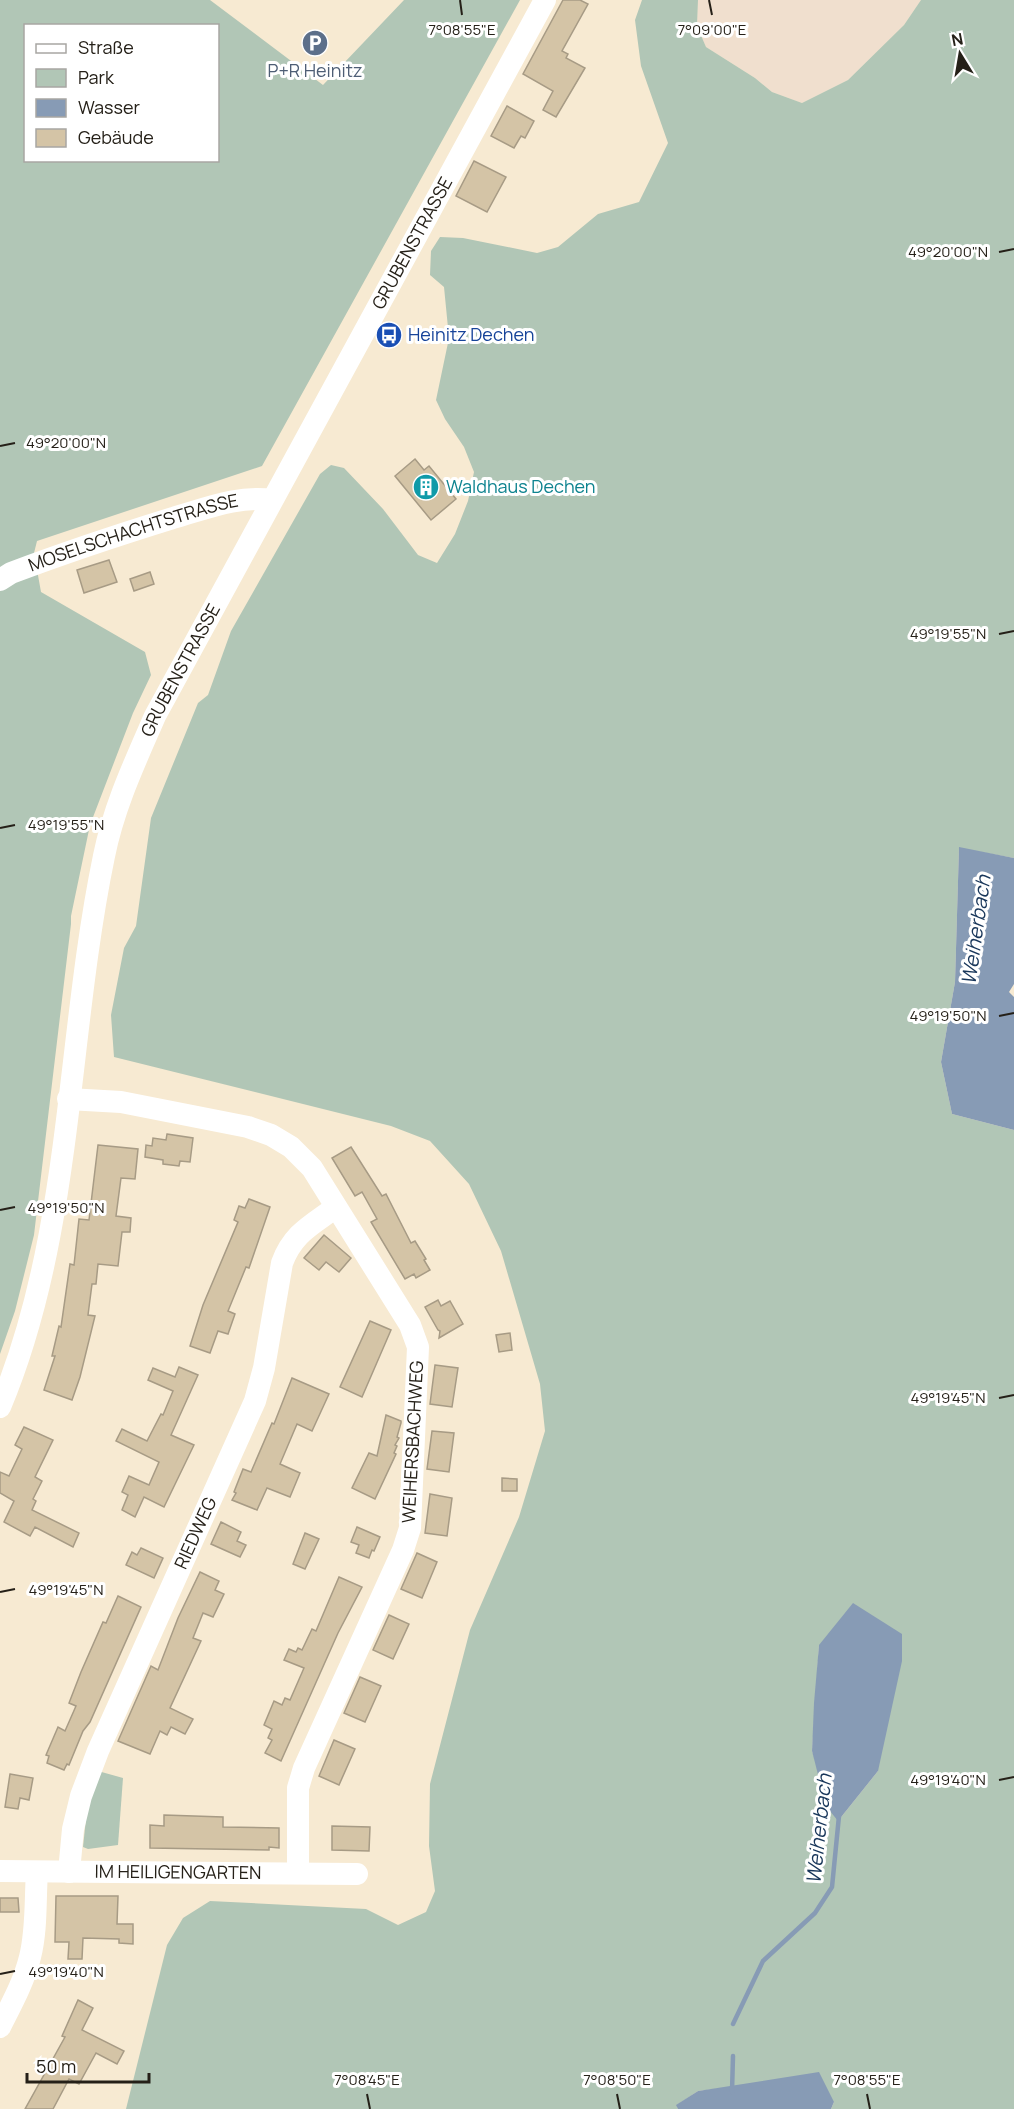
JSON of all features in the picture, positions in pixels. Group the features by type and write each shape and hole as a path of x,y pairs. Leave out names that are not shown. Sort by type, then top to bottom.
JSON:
{"street":[{"name":"GRUBENSTRASSE","path":"0,1407 29,1329 43,1273 55,1205 94,915 104,855 119,800 155,716 545,0"},
{"name":"MOSELSCHACHTSTRASSE","path":"0,580 11,573 88,545 226,502 257,498 272,500"},
{"name":"WEIHERSBACHWEG","path":"68,1099 121,1102 248,1127 271,1135 291,1148 312,1168 410,1325 418,1347 410,1528 403,1550 304,1768 298,1788 298,1873"},
{"name":"RIEDWEG","path":"69,1872 75,1818 98,1751 255,1401 264,1368 282,1263 288,1247 297,1235 336,1207"},
{"name":"IM HEILIGENGARTEN","path":"0,1871 357,1874"},
{"path":"0,2027 20,1986 30,1957 37,1872"}],"shaded area":[{"path":"698,0 921,0 904,25 848,80 802,103 772,92 755,78 706,47 697,26"}],"green space":[{"path":"0,0 210,0 323,85 404,0 520,0 262,466 37,541 34,553 41,592 145,652 151,675 133,713 90,825 71,916 34,1235 15,1311 0,1354"},
{"path":"642,0 698,0 697,26 706,47 755,78 772,92 802,103 848,80 904,25 921,0 1014,0 1014,858 959,848 955,982 941,1062 952,1114 1014,1130 1014,2109 831,2109 834,2102 732,2087 698,2091 677,2105 678,2109 126,2109 167,1945 183,1918 210,1901 366,1909 398,1925 426,1912 435,1891 429,1846 430,1784 470,1630 519,1517 545,1431 540,1384 501,1251 469,1184 430,1141 391,1126 114,1057 111,1015 124,948 136,926 151,818 198,703 208,695 231,631 320,474 331,465 344,468 383,509 418,555 437,563 455,534 468,501 474,472 464,447 445,419 436,400 449,338 444,287 430,275 431,251 440,237 463,238 537,253 558,247 598,214 639,202 668,143 641,66 635,20","holes":["819,1645 878,1771 838,1821 812,1751"]},
{"path":"98,1771 123,1778 118,1845 88,1849 83,1847 88,1800"}],"water":[{"path":"959,847 1014,858 1014,984 1009,992 1014,997 1014,1130 952,1114 941,1062 955,982"},
{"path":"853,1603 902,1634 902,1661 878,1771 838,1821 826,1806 812,1751 814,1703 819,1645"},
{"path":"819,2072 834,2102 831,2109 678,2109 676,2105 698,2091"}],"building":[{"path":"563,0 580,0 588,4 562,51 568,54 566,58 585,68 556,117 543,110 553,91 523,74"},
{"path":"507,106 534,121 525,138 521,136 514,148 491,136"},
{"path":"474,161 506,177 487,212 456,196"},
{"name":"Waldhaus Dechen","path":"415,459 424,470 429,466 456,499 431,520 395,476"},
{"path":"109,560 117,582 84,593 77,570"},
{"path":"150,572 154,584 134,591 130,579"},
{"path":"167,1134 193,1138 190,1162 180,1161 179,1166 163,1164 163,1160 145,1157 146,1145 152,1146 153,1138 166,1140"},
{"path":"98,1145 138,1149 135,1179 121,1178 116,1216 131,1218 130,1232 122,1232 118,1266 98,1264 96,1284 92,1284 88,1315 95,1316 72,1400 44,1390 55,1356 52,1356 59,1326 61,1327 70,1264 74,1265 79,1219 89,1220"},
{"path":"351,1147 382,1196 386,1194 411,1243 415,1241 426,1259 424,1260 430,1270 416,1278 414,1274 405,1279 371,1222 377,1219 362,1192 355,1196 332,1158"},
{"path":"249,1199 270,1207 249,1268 246,1267 228,1311 235,1314 228,1334 218,1331 210,1353 190,1346 203,1305 238,1222 234,1220 239,1206 245,1208"},
{"path":"324,1235 351,1258 339,1272 326,1262 319,1270 304,1258"},
{"path":"438,1300 441,1306 450,1301 463,1324 439,1338 440,1331 425,1307"},
{"path":"370,1321 391,1330 362,1397 340,1387"},
{"path":"510,1333 512,1350 499,1352 496,1335"},
{"path":"435,1365 458,1368 452,1407 430,1404"},
{"path":"179,1367 198,1375 171,1435 194,1445 164,1507 144,1497 135,1517 122,1510 128,1495 122,1492 129,1476 149,1485 159,1462 116,1441 122,1429 147,1441 161,1414 163,1415 173,1391 148,1380 153,1368 175,1377"},
{"path":"292,1378 329,1394 312,1431 297,1424 280,1464 300,1473 290,1497 267,1488 257,1510 232,1500 236,1493 234,1492 243,1469 251,1472 272,1423 274,1424"},
{"path":"386,1415 401,1423 397,1437 399,1438 395,1445 397,1446 394,1453 396,1454 375,1499 352,1488 369,1453 377,1456"},
{"path":"24,1427 53,1440 35,1477 42,1481 33,1499 36,1501 32,1510 79,1533 73,1547 35,1527 30,1536 4,1522 14,1501 0,1493 0,1472 9,1476 22,1449 15,1445"},
{"path":"432,1431 454,1433 449,1472 427,1469"},
{"path":"502,1478 517,1479 517,1491 502,1491"},
{"path":"430,1494 452,1498 447,1536 425,1533"},
{"path":"221,1522 241,1532 237,1541 246,1545 240,1557 211,1544"},
{"path":"357,1527 380,1537 369,1558 356,1553 359,1545 351,1542"},
{"path":"305,1533 319,1539 305,1569 293,1564"},
{"path":"141,1548 163,1558 154,1578 126,1565 132,1552 137,1555"},
{"path":"417,1553 437,1562 422,1598 401,1589"},
{"path":"200,1572 219,1581 215,1590 224,1594 213,1617 203,1613 193,1638 201,1641 170,1708 193,1719 185,1734 171,1727 167,1735 160,1731 150,1754 118,1741 151,1666 158,1670 178,1618"},
{"path":"339,1577 362,1587 338,1633 281,1761 265,1753 272,1740 268,1738 272,1729 264,1725 274,1701 282,1705 285,1698 290,1700 304,1668 284,1660 289,1649 296,1652 298,1648 302,1650 312,1629 316,1631"},
{"path":"118,1596 141,1607 90,1722 83,1731 69,1765 67,1764 64,1770 47,1763 49,1756 46,1755 58,1727 65,1731 76,1706 69,1703 81,1672 103,1622 106,1623"},
{"path":"389,1615 409,1624 393,1659 373,1650"},
{"path":"360,1677 381,1686 365,1722 344,1713"},
{"path":"334,1740 355,1749 339,1785 319,1776"},
{"path":"10,1774 33,1778 29,1800 20,1798 18,1809 5,1807"},
{"path":"164,1815 223,1817 223,1827 279,1828 279,1848 269,1847 269,1850 150,1848 150,1825 164,1826"},
{"path":"332,1826 370,1827 369,1851 332,1850"},
{"path":"56,1896 118,1896 117,1924 133,1924 133,1944 119,1943 119,1939 83,1938 82,1959 68,1959 69,1942 55,1942"},
{"path":"0,1898 18,1898 19,1912 0,1912"},
{"path":"78,2000 93,2008 82,2030 124,2051 117,2064 96,2053 79,2084 69,2079 53,2109 25,2109 65,2037 62,2036"}],"waterway":[{"name":"Weiherbach","path":"733,2024 763,1961 815,1913 832,1887 839,1816"},
{"name":"Weiherbach","path":"732,2092 733,2056"}],"place":[{"name":"P+R Heinitz","path":"315,43"},
{"name":"Heinitz Dechen","path":"389,335"},
{"name":"Waldhaus Dechen","path":"426,487"}]}
